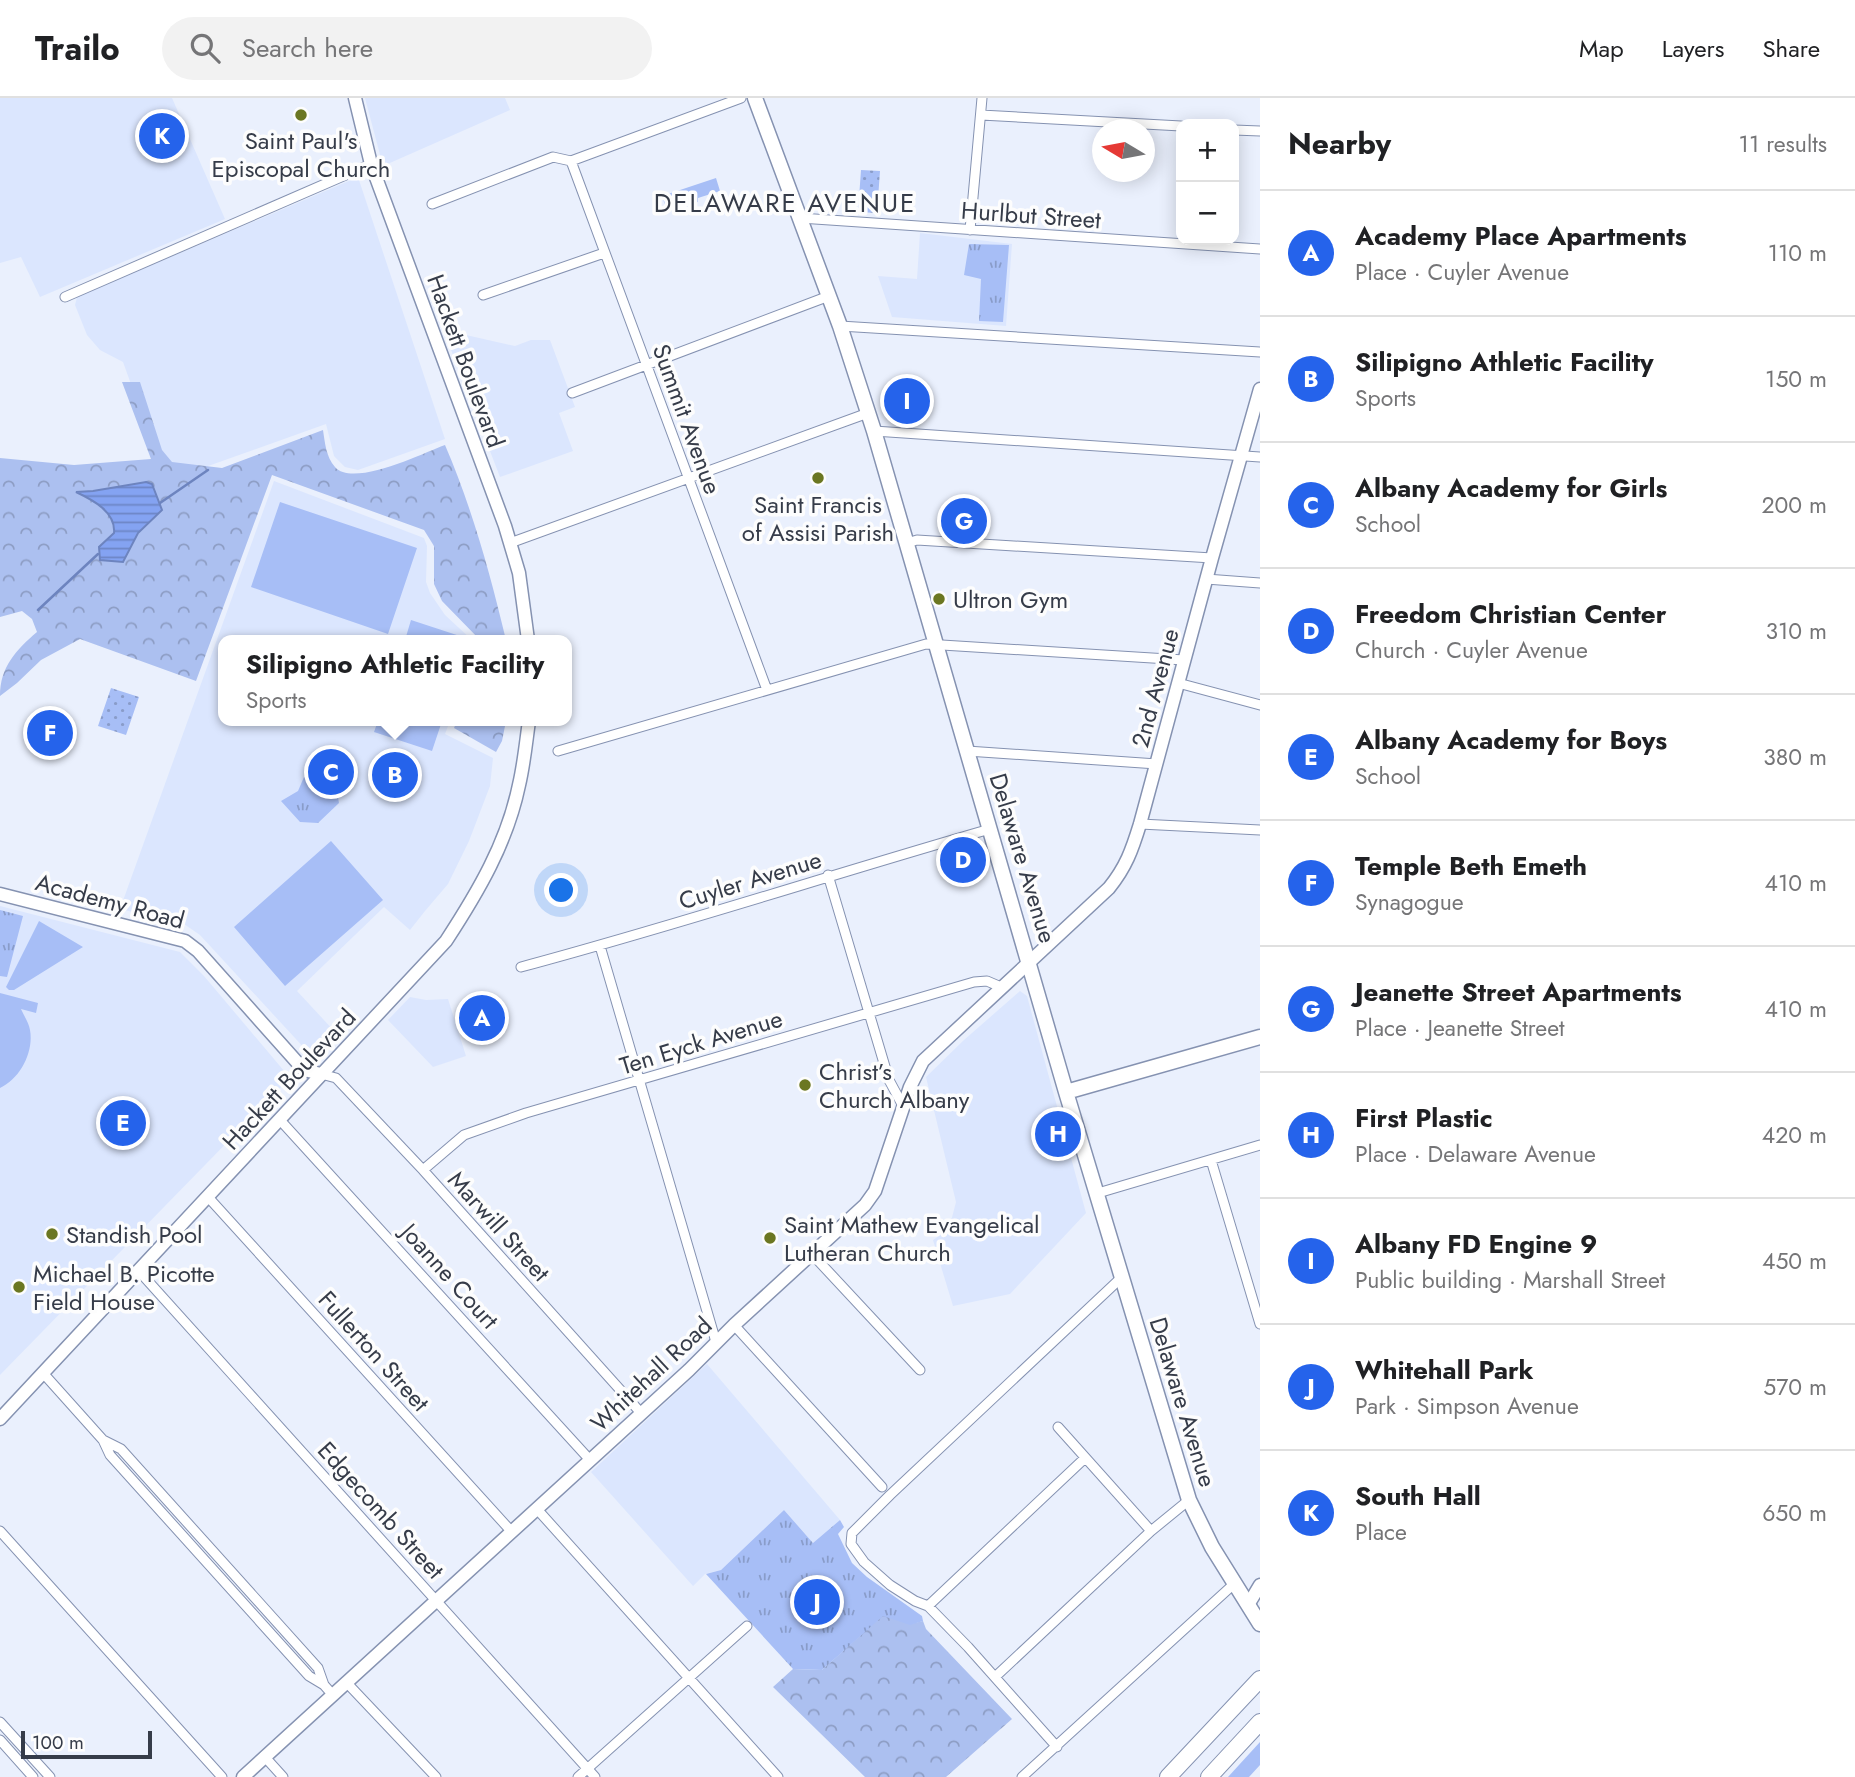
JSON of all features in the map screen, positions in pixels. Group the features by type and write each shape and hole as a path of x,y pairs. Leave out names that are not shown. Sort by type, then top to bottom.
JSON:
{"highway":[{"path":"1168,1777 1260,1679"},
{"path":"1209,1777 1260,1722"}],"main road":[{"name":"Delaware Avenue","path":"755,98 840,326 874,431 1066,1093 1189,1500 1212,1547 1260,1624"},
{"path":"1066,1093 1260,1037"}],"street":[{"name":"Hackett Boulevard","path":"355,98 371,164 510,543 519,573 527,635"},
{"path":"432,204 553,157 570,161 741,98"},
{"path":"971,230 982,98"},
{"path":"981,115 1176,127"},
{"path":"1239,130 1260,131"},
{"name":"Summit Avenue","path":"570,161 767,690"},
{"path":"65,297 371,164"},
{"name":"Hurlbut Street","path":"800,218 1260,249"},
{"path":"483,295 604,253"},
{"path":"572,393 829,296"},
{"path":"840,326 1260,352"},
{"name":"2nd Avenue","path":"1029,961 1109,888 1130,858 1260,389"},
{"path":"510,543 868,413"},
{"path":"874,431 1260,457"},
{"path":"907,543 917,540 1212,558"},
{"path":"1206,579 1260,583"},
{"path":"558,751 926,644 1184,660"},
{"path":"1178,682 1260,705"},
{"name":"Hackett Boulevard","path":"0,1419 440,947 471,903 495,858 519,786 528,726"},
{"path":"967,751 1157,764"},
{"path":"1140,824 1260,830"},
{"name":"Cuyler Avenue","path":"521,967 600,946 828,875 990,829"},
{"path":"828,875 889,1080 903,1106"},
{"name":"Academy Road","path":"0,894 185,941 198,951 304,1070 321,1074"},
{"path":"600,946 716,1342"},
{"name":"Whitehall Road","path":"243,1777 328,1689 346,1682 865,1205 875,1191 903,1106 923,1061 1029,961"},
{"name":"Ten Eyck Avenue","path":"423,1170 451,1144 475,1130 526,1113 974,982 987,981 1001,987"},
{"name":"Marwill Street","path":"321,1074 336,1078 423,1170 641,1413"},
{"name":"Joanne Court","path":"280,1120 590,1460"},
{"path":"1098,1193 1260,1145"},
{"path":"1211,1160 1260,1324"},
{"name":"Fullerton Street","path":"208,1197 511,1531"},
{"path":"811,1253 920,1370"},
{"name":"Edgecomb Street","path":"138,1270 595,1777"},
{"path":"1057,1747 928,1605 915,1601 864,1562 851,1544 852,1533 1122,1277"},
{"path":"734,1325 882,1487"},
{"path":"43,1373 103,1440 110,1455 309,1676 328,1689"},
{"path":"1058,1427 1151,1531"},
{"path":"928,1605 1085,1458"},
{"path":"995,1677 1151,1531 1189,1500"},
{"path":"536,1508 778,1777"},
{"path":"0,1531 222,1777"},
{"path":"1023,1777 1235,1583"},
{"path":"1248,1605 1260,1585"},
{"path":"578,1777 747,1626"},
{"path":"346,1682 436,1777"},
{"path":"0,1722 50,1777"},
{"path":"0,1740 33,1777"},
{"path":"264,1756 283,1777"},
{"path":"23,1765 32,1757"}],"shaded area":[{"path":"0,98 172,98 225,219 40,297 21,257 0,263"},
{"path":"365,98 505,98 510,110 383,166"},
{"path":"358,177 445,439 358,470 345,467 334,456 326,424 166,481 123,362 100,350 87,335 75,305 77,297"},
{"path":"920,233 1012,244 1006,326 892,317 878,276 917,279"},
{"path":"466,335 515,346 531,340 550,340 575,407 559,413 573,451 500,477 448,342"},
{"path":"274,481 424,538 427,546 426,582 430,593 445,615 467,635 219,635"},
{"path":"146,482 152,484 162,510 138,533 123,562 100,560 99,547 114,533 114,526 107,513 96,503 76,492"},
{"path":"218,637 218,726 448,726 445,734 493,758 490,786 469,841 448,884 410,930 384,907 297,991 336,1033 315,1054 307,1051 200,935 184,924 120,909"},
{"path":"0,906 180,952 204,976 290,1078 0,1375"},
{"path":"1020,991 1027,996 1086,1213 1010,1294 953,1306 933,1240 949,1229 956,1202 926,1077"},
{"path":"410,997 426,1000 448,999 466,1056 433,1067 388,1020"},
{"path":"707,1364 840,1520 813,1543 784,1510 721,1570 705,1574 693,1586 591,1472"}],"green space":[{"path":"861,170 880,171 877,213 858,212"},
{"path":"716,178 720,191 698,198 698,202 688,205 686,201 666,208 662,196"},
{"path":"969,244 1009,245 1003,322 979,321 981,279 964,275"},
{"path":"122,382 140,382 162,450 172,462 222,468 323,430 325,445 335,467 357,474 388,467 445,445 480,541 505,635 475,635 442,601 434,584 434,546 424,530 272,475 196,681 80,639 41,660 0,696 6,668 22,646 37,632 32,619 22,611 0,617 0,458 74,465 151,459"},
{"path":"280,502 417,548 388,634 251,587"},
{"path":"411,620 457,635 406,635"},
{"path":"111,688 139,697 126,735 98,726"},
{"path":"376,726 440,726 432,751 374,732"},
{"path":"455,726 505,726 496,752 454,728"},
{"path":"319,771 323,772 322,776 335,781 339,803 318,823 300,822 281,801 298,791 304,777 316,780"},
{"path":"331,841 383,900 285,986 234,927"},
{"path":"0,910 23,916 7,977 0,976"},
{"path":"39,921 83,947 14,990 9,990 6,987"},
{"path":"0,993 38,1003 36,1013 21,1009 30,1030 28,1056 14,1078 0,1088"},
{"path":"784,1510 813,1543 840,1520 844,1527 838,1534 852,1563 867,1577 922,1616 923,1621 910,1625 883,1616 822,1670 793,1669 706,1574 721,1570"},
{"path":"883,1615 910,1624 923,1621 926,1629 1012,1719 946,1777 865,1777 773,1687 793,1669 822,1670"},
{"path":"1260,1742 1260,1765 1249,1777 1228,1777"}],"waterway":[{"path":"160,503 208,470"},
{"path":"38,610 98,554"}],"place":[{"name":"Saint Paul's Episcopal Church","path":"301,115"},
{"name":"South Hall","path":"162,136"},
{"name":"Albany FD Engine 9","path":"907,401"},
{"name":"Saint Francis of Assisi Parish","path":"818,478"},
{"name":"Jeanette Street Apartments","path":"964,521"},
{"name":"Ultron Gym","path":"939,599"},
{"name":"Temple Beth Emeth","path":"50,733"},
{"name":"Albany Academy for Girls","path":"331,772"},
{"name":"Silipigno Athletic Facility","path":"395,775"},
{"name":"Freedom Christian Center","path":"963,860"},
{"name":"Academy Place Apartments","path":"482,1018"},
{"name":"Christ’s Church Albany","path":"805,1085"},
{"name":"Albany Academy for Boys","path":"123,1123"},
{"name":"First Plastic","path":"1058,1134"},
{"name":"Standish Pool","path":"52,1234"},
{"name":"Saint Mathew Evangelical Lutheran Church","path":"770,1238"},
{"name":"Michael B. Picotte Field House","path":"19,1287"},
{"name":"Whitehall Park","path":"817,1602"}],"district":[{"name":"DELAWARE AVENUE","path":"785,203"}]}
